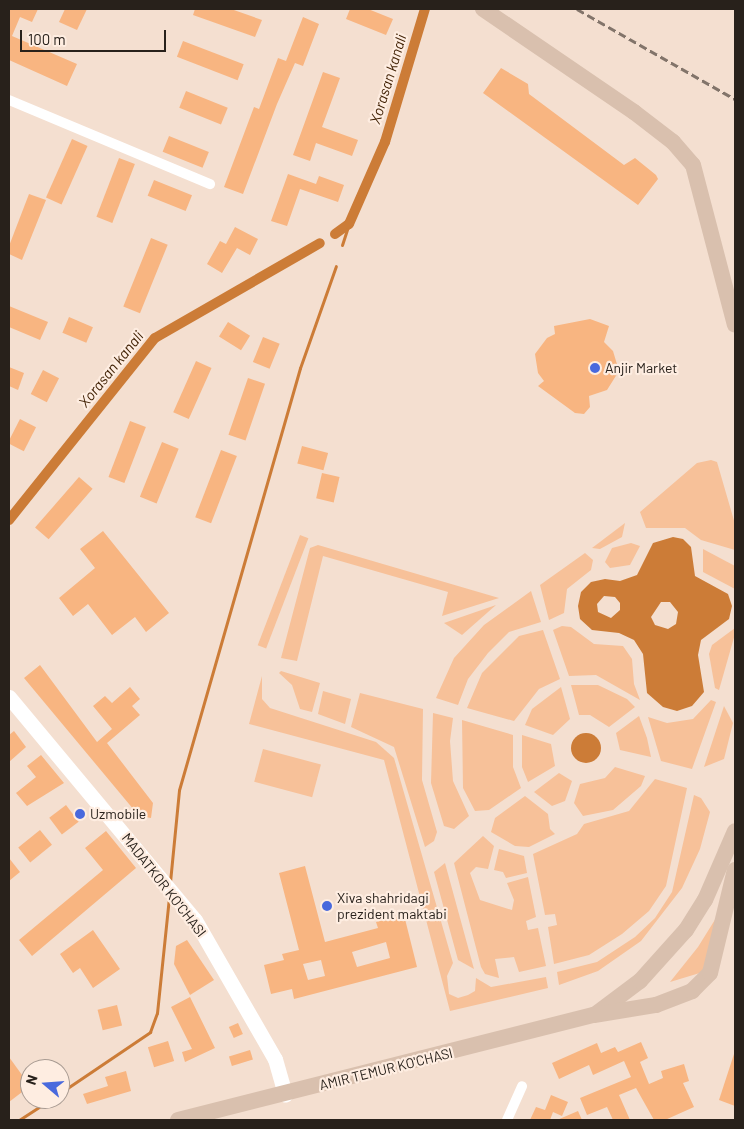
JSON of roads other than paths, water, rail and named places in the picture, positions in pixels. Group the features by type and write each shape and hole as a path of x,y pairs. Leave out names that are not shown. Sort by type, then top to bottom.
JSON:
{"main road":[{"path":"483,9 634,112 673,142 693,165 734,318"},
{"name":"AMIR TEMUR KO'CHASI","path":"594,1015 640,981 686,930 705,900 735,831"},
{"name":"AMIR TEMUR KO'CHASI","path":"178,1120 285,1095 594,1015 656,1005 706,981 735,870"}],"street":[{"path":"9,100 210,184"},
{"name":"MADATKOR KO'CHASI","path":"9,697 177,896 210,943 274,1059 285,1095"},
{"path":"507,1120 522,1086"}],"waterway":[{"name":"Xorasan kanali","path":"335,234 349,224 385,142 425,9"},
{"path":"342,245 349,224"},
{"name":"Xorasan kanali","path":"9,520 155,338 320,243"},
{"path":"170,882 179,790 300,368 336,266"},
{"path":"70,1086 150,1032 157,1013 169,896"},
{"path":"19,1120 36,1109"}],"railway":[{"path":"577,9 735,99"}],"place":[{"name":"Anjir Market","path":"595,368"},
{"name":"Uzmobile","path":"80,814"},
{"name":"Xiva shahridagi prezident maktabi","path":"327,906"}]}
